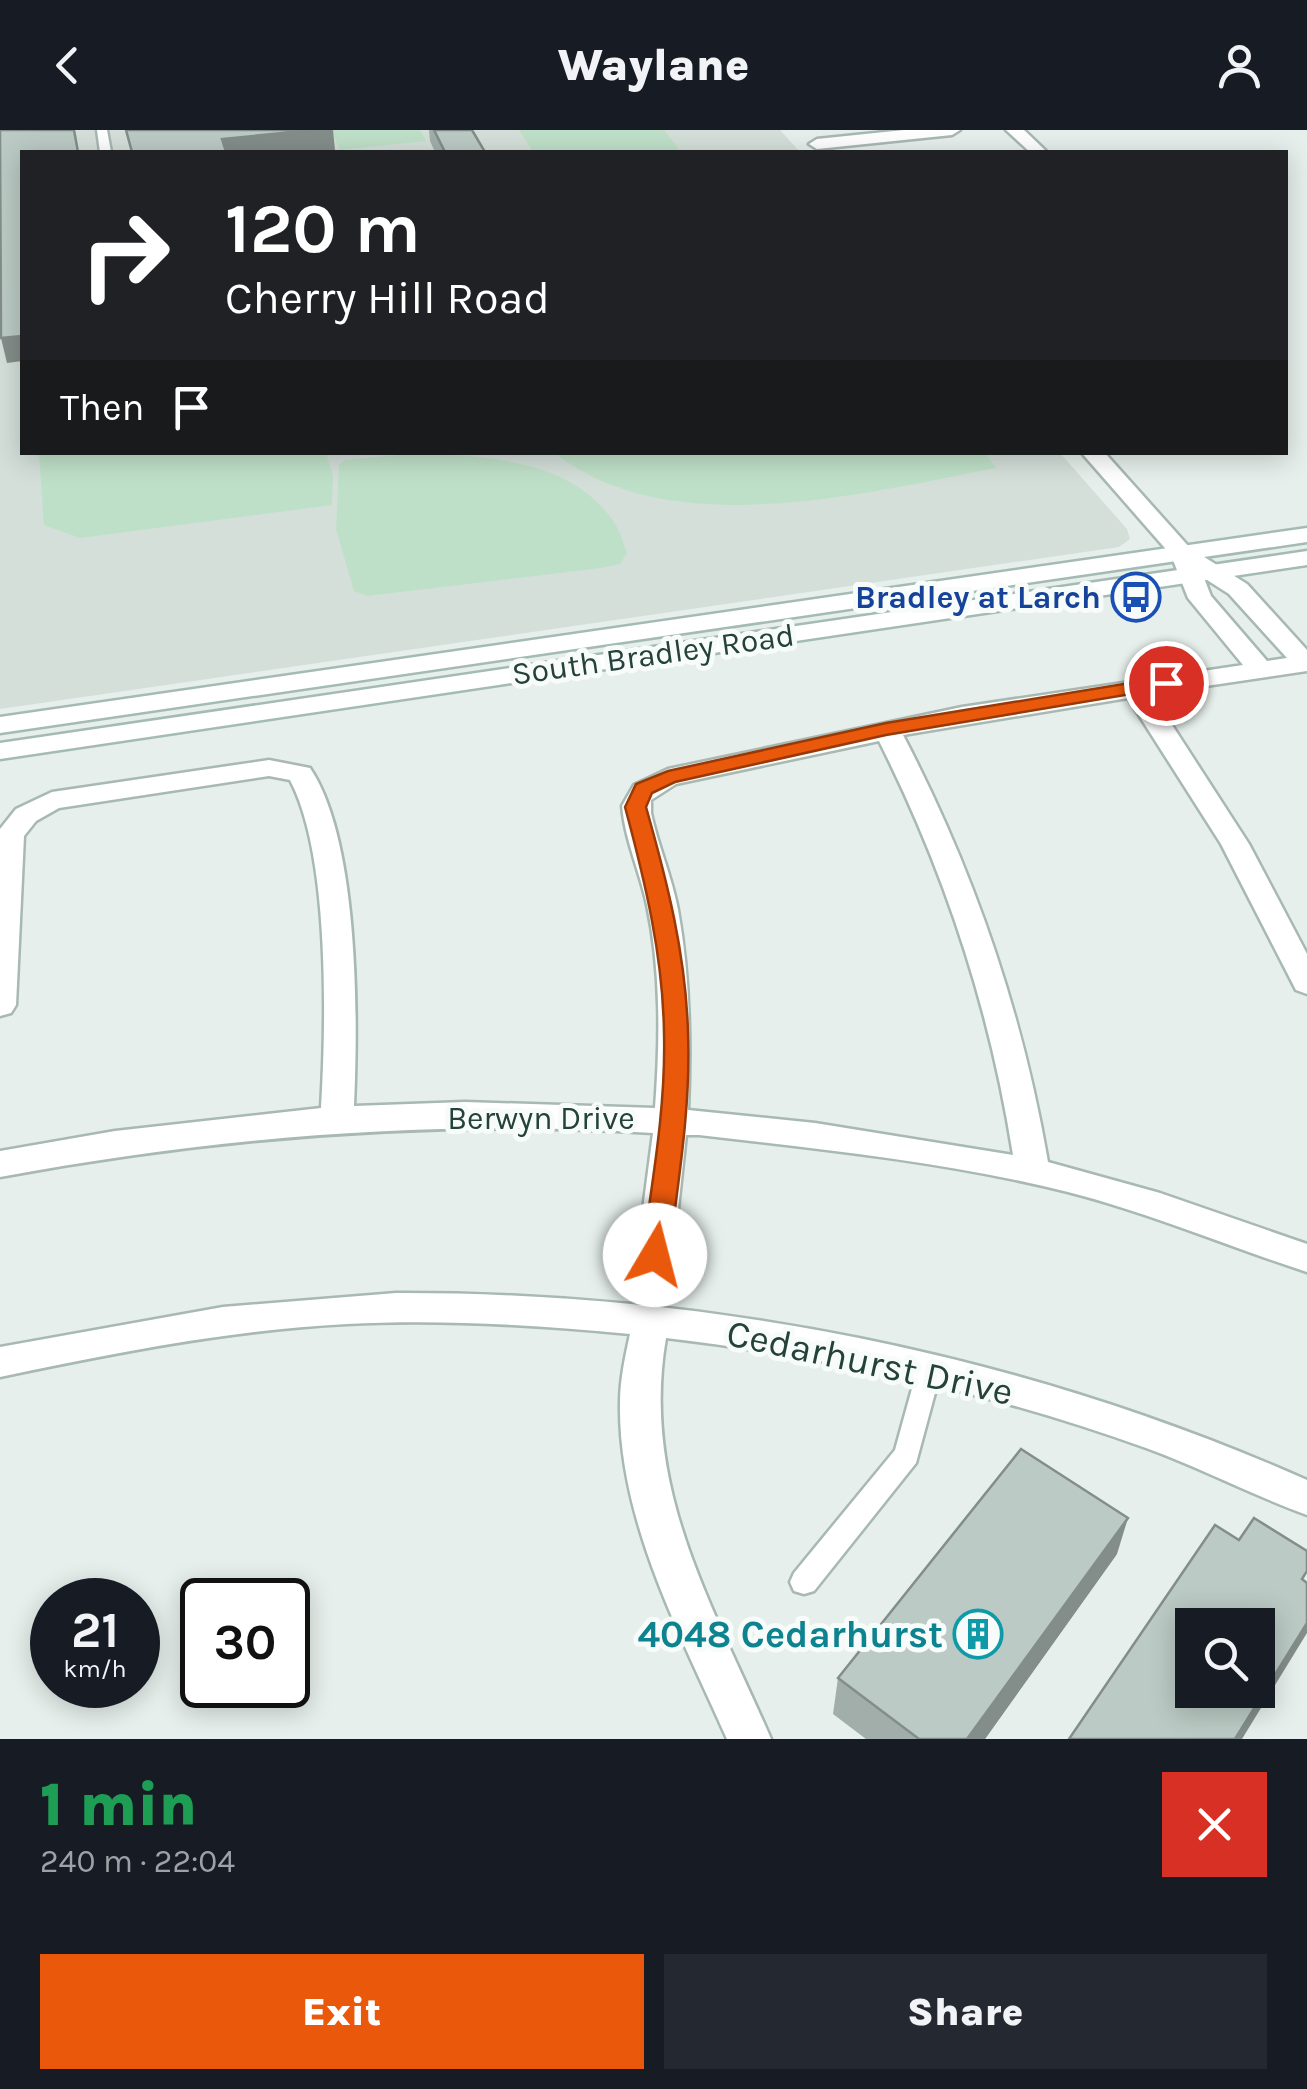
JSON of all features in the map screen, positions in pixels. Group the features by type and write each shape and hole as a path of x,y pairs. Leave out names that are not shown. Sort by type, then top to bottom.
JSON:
{"street":[{"path":"804,130 821,148 952,130"},
{"path":"1014,130 1037,150"},
{"path":"1095,455 1194,566 1238,589 1306,663"},
{"name":"South Bradley Road","path":"0,752 1194,566 1307,535"},
{"name":"South Bradley Road","path":"0,725 1194,566 1307,558"},
{"path":"1194,566 1200,598 1260,670"},
{"path":"655,1255 674,1119 676,1032 663,908 636,807 644,789 668,777 886,729 1306,663"},
{"path":"1135,688 1235,844 1307,983"},
{"path":"886,729 949,858 987,964 1022,1100 1033,1172"},
{"path":"0,1005 10,835 26,815 52,801 269,768 300,774 314,795 336,911 341,975 337,1121"},
{"name":"Berwyn Drive","path":"0,1164 181,1134 337,1121 542,1116 674,1119 853,1140 1033,1172 1193,1218 1307,1258"},
{"name":"Cedarhurst Drive","path":"0,1362 139,1333 302,1312 492,1309 650,1321 811,1342 930,1367 1059,1403 1186,1446 1307,1498"},
{"path":"650,1321 639,1408 646,1484 684,1591 750,1739"}],"lane":[{"path":"804,1582 907,1454 930,1367"}],"shaded area":[{"path":"0,130 780,130 798,150 20,150 20,455 1062,455 1127,529 1130,539 1119,547 0,709"}],"green space":[{"path":"331,130 420,130 426,141 340,150"},
{"path":"519,130 664,130 679,150 532,150"},
{"path":"39,455 327,455 333,476 332,505 80,538 44,525"},
{"path":"401,455 467,456 551,473 576,485 597,502 617,527 627,553 620,564 601,568 367,596 354,591 336,529 339,465 345,460"},
{"path":"558,455 986,455 996,468 888,489 769,504 710,504 654,497 601,481"}],"building":[{"path":"0,130 74,130 78,150 20,150 20,336 1,338"},
{"path":"126,130 313,130 222,139 225,150 131,150"},
{"path":"434,130 472,130 484,150 444,150"},
{"name":"4048 Cedarhurst","path":"1021,1449 1128,1518 967,1739 919,1739 838,1678"},
{"path":"1254,1518 1307,1551 1307,1571 1302,1579 1307,1583 1307,1623 1275,1675 1275,1608 1175,1608 1175,1708 1254,1708 1235,1739 1069,1739 1215,1525 1239,1540"}],"place":[{"name":"Bradley at Larch","path":"1136,597"},
{"name":"4048 Cedarhurst","path":"978,1634"}],"route":[{"path":"655,1255 674,1119 676,1032 663,908 636,807 644,789 668,777 886,729 1166,683"}]}
